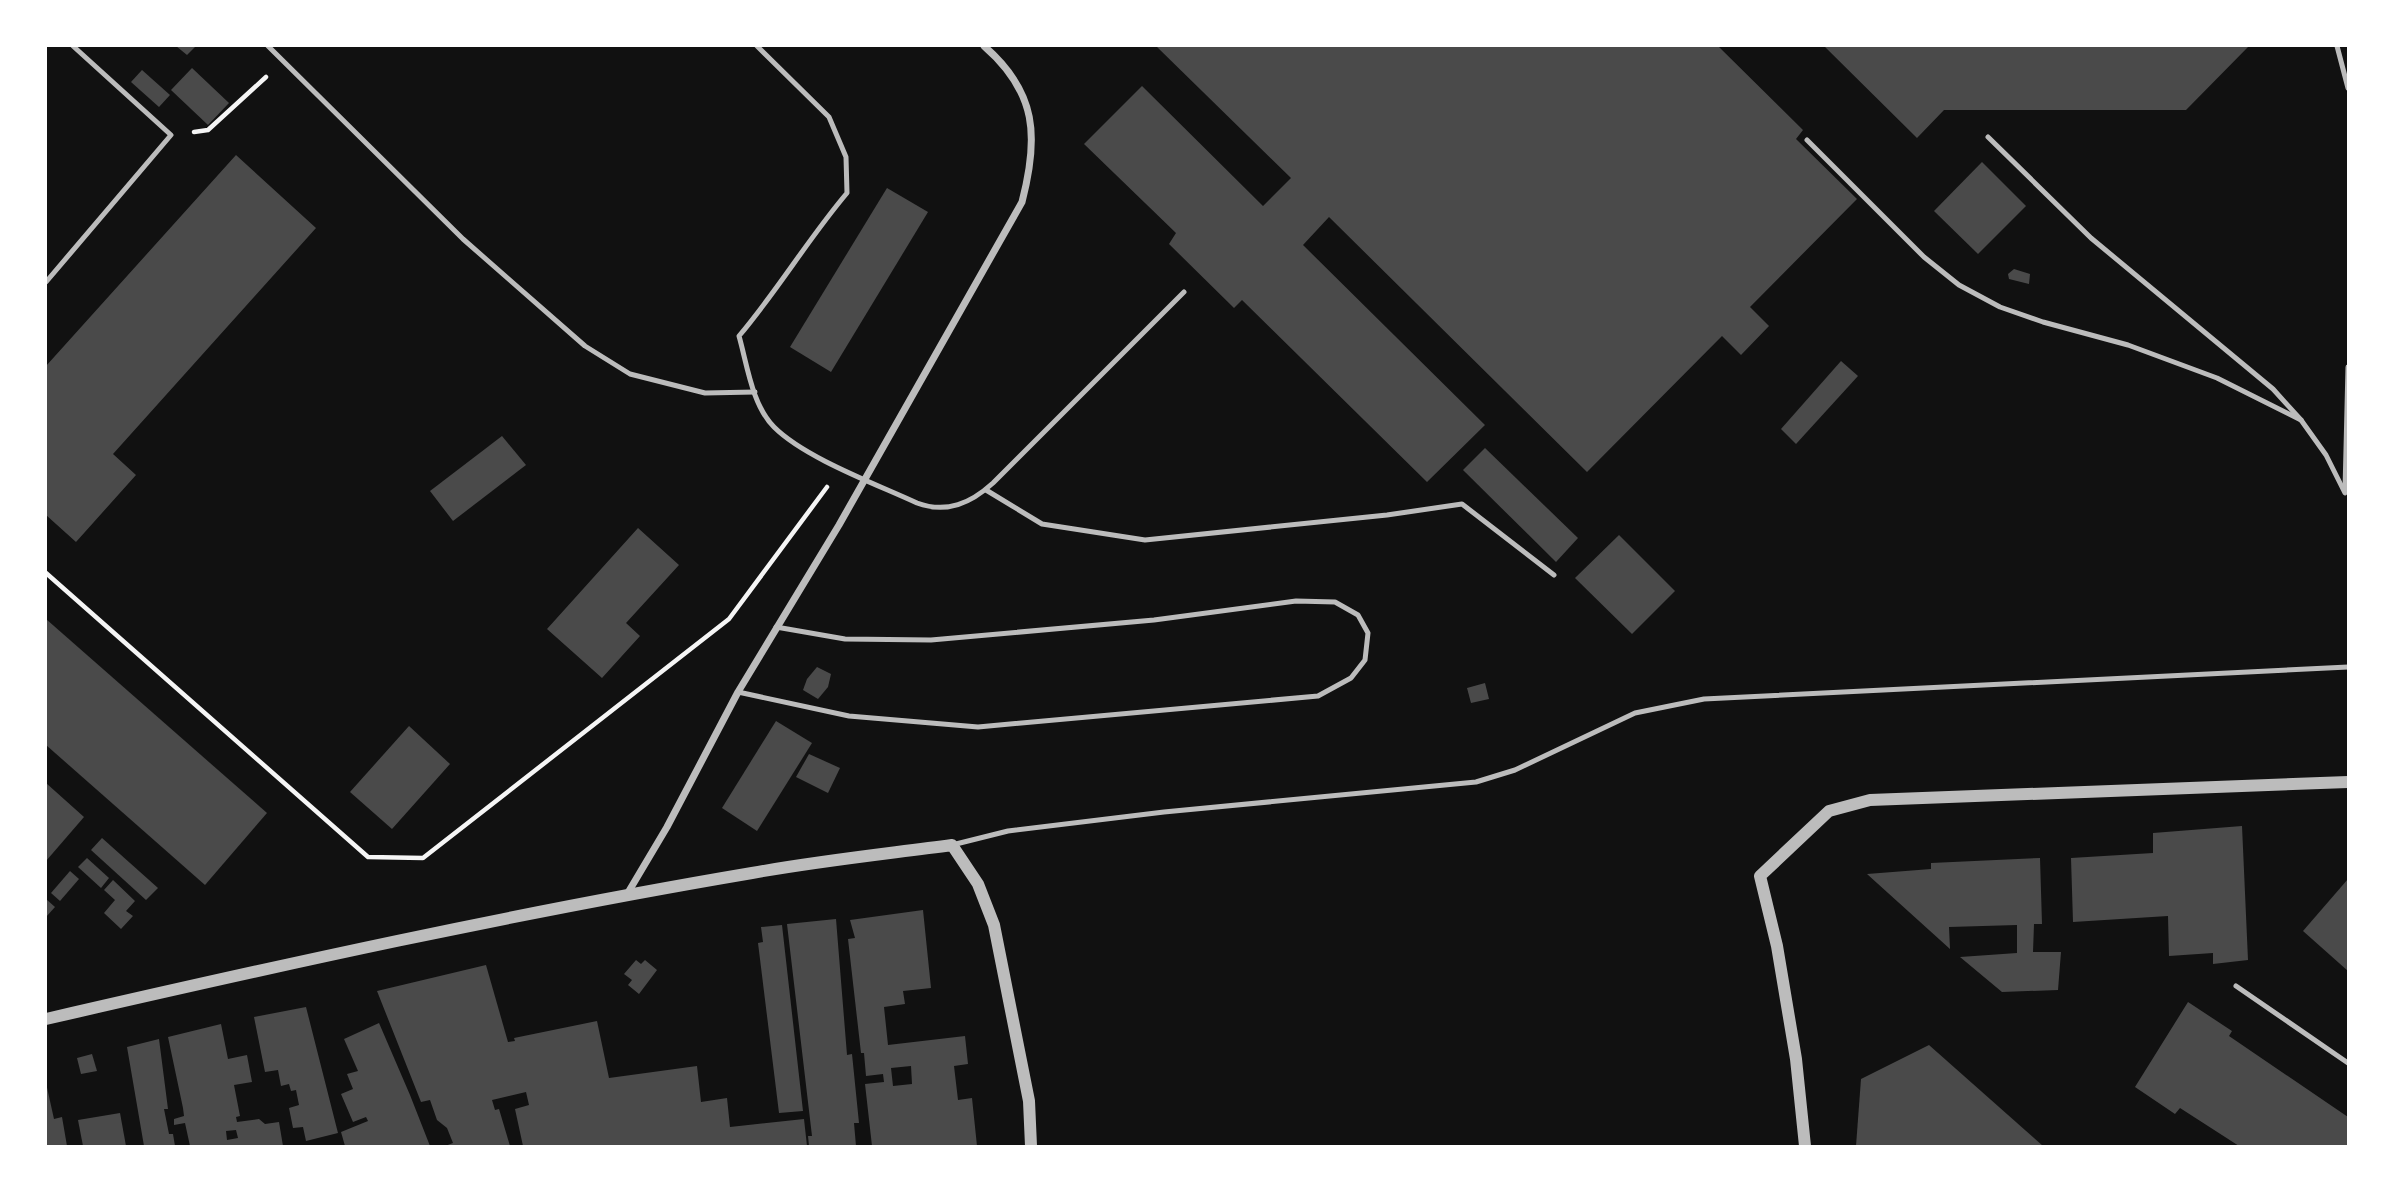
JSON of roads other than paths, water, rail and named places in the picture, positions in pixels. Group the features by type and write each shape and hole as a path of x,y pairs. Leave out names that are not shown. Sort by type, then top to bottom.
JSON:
{"street":[{"path":"625,896 667,827 738,692 1022,202 1032,163 1032,124 1022,90 1000,60 984,46"},
{"path":"1805,1146 1797,1059 1777,946 1760,876 1829,811 1870,800 2348,782"},
{"path":"46,1019 248,973 625,896 753,872 951,845 978,884 994,925 1029,1101 1031,1146"}],"lane":[{"path":"46,282 171,135 73,46"},
{"path":"268,46 463,239 585,346 630,374 705,393 755,392"},
{"path":"757,46 829,117 846,157 847,193 810,236 759,313 739,336 755,392 772,425 799,445 931,508 956,507 986,490 1184,292"},
{"path":"2337,46 2348,88"},
{"path":"1988,136 2091,239 2273,389 2301,420 2326,455 2345,493 2348,367"},
{"path":"1807,140 1924,257 1959,285 2000,307 2042,322 2128,345 2217,377 2301,420"},
{"path":"986,490 1042,524 1145,540 1387,515 1462,504 1554,575"},
{"path":"738,692 849,716 978,727 1318,696 1351,678 1364,660 1368,633 1358,615 1335,602 1296,601 1154,620 931,640 845,639 776,627"},
{"path":"951,845 1007,831 1164,812 1476,782 1515,770 1635,713 1704,699 2346,667"},
{"path":"2236,986 2348,1063"}]}
